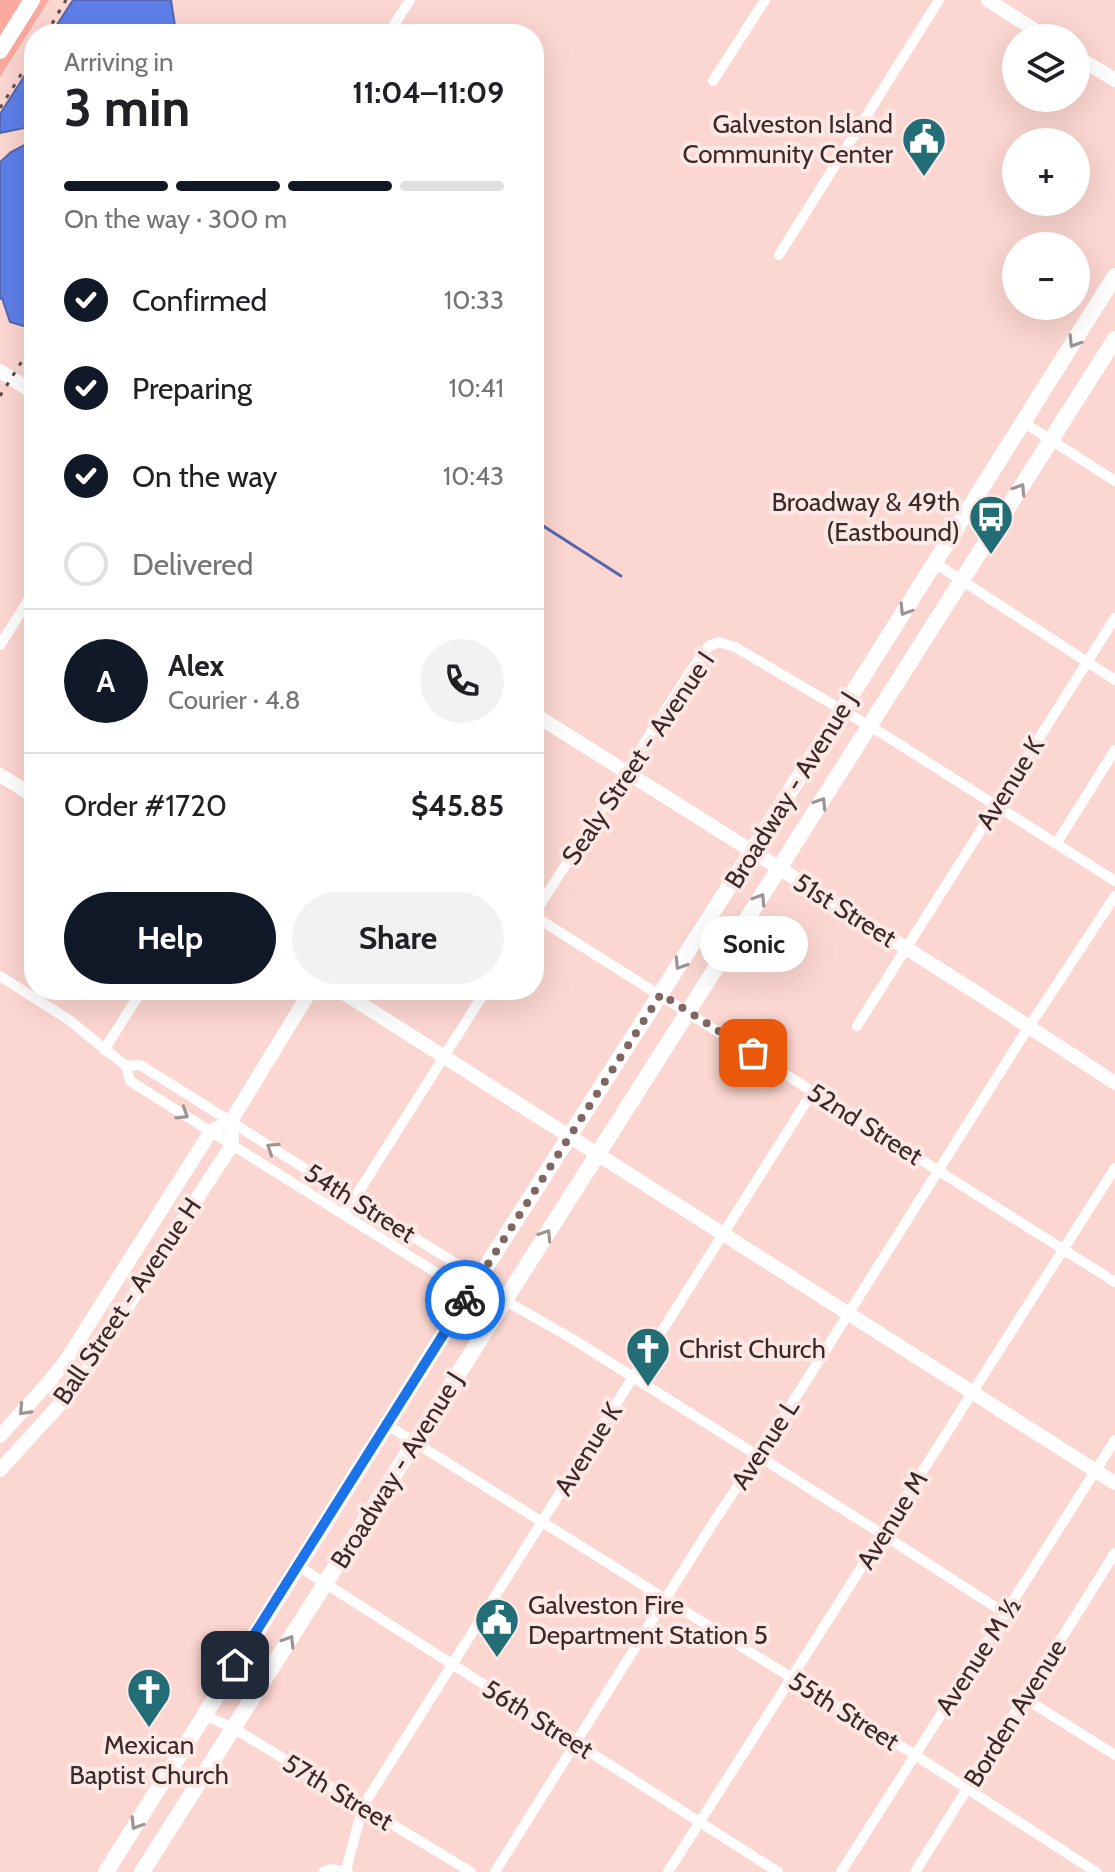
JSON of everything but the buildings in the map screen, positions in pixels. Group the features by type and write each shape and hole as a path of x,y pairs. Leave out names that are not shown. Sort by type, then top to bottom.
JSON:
{"main road":[{"path":"0,51 32,0"},
{"name":"Broadway - Avenue J","path":"106,1872 475,1284 1114,279"},
{"name":"Broadway - Avenue J","path":"142,1872 1115,339"},
{"path":"475,1284 504,1300"},
{"path":"115,1857 142,1872"}],"street":[{"path":"394,24 410,0"},
{"path":"713,81 765,0"},
{"path":"779,255 939,0"},
{"path":"988,0 1025,24"},
{"path":"1090,65 1115,80"},
{"path":"0,371 24,387"},
{"path":"1023,422 1115,481"},
{"path":"935,563 1115,680"},
{"path":"0,645 24,607"},
{"name":"Avenue K","path":"857,1026 1115,618"},
{"name":"Sealy Street - Avenue I","path":"544,900 709,646 719,642 735,647 842,710"},
{"path":"842,710 1115,881"},
{"name":"51st Street","path":"544,720 1115,1083"},
{"path":"1056,844 1115,750"},
{"path":"0,775 24,790"},
{"name":"Avenue L","path":"495,1872 711,1526 1115,896"},
{"name":"52nd Street","path":"544,921 1115,1282"},
{"name":"54th Street","path":"0,976 24,991"},
{"name":"54th Street","path":"38,1000 69,1020 126,1066 130,1081 456,1285 475,1284"},
{"path":"104,1050 136,1000"},
{"path":"211,1131 231,1121 305,1000"},
{"path":"355,1000 1115,1483"},
{"path":"344,1215 480,1000"},
{"name":"54th Street","path":"126,1066 140,1065 231,1121 465,1269 475,1284"},
{"name":"Avenue K","path":"347,1871 363,1806 813,1091"},
{"path":"231,1121 232,1145"},
{"name":"Ball Street - Avenue H","path":"0,1436 65,1362 211,1131"},
{"name":"Ball Street - Avenue H","path":"0,1470 85,1374 232,1145"},
{"name":"Avenue M","path":"668,1872 1115,1168"},
{"path":"131,1258 151,1269"},
{"path":"504,1300 571,1338 1006,1614"},
{"path":"65,1362 85,1374"},
{"name":"55th Street","path":"387,1425 915,1755 1096,1872"},
{"name":"Avenue M ½","path":"841,1872 1115,1440"},
{"name":"Borden Avenue","path":"915,1872 1115,1553"},
{"name":"56th Street","path":"298,1566 778,1872"},
{"path":"1024,1698 1115,1755"},
{"name":"57th Street","path":"204,1715 233,1728 471,1872"},
{"path":"323,1872 330,1869 347,1871"}],"shaded area":[{"path":"0,0 49,0 34,24 24,24 24,39 0,77"}],"water":[{"path":"73,0 171,0 175,24 57,24"},
{"path":"24,77 24,128 0,133 0,114"},
{"path":"24,145 24,326 10,322 0,299 0,162"}],"waterway":[{"path":"544,526 621,576"}],"railway":[{"path":"52,24 66,0"},
{"path":"0,108 24,70"},
{"path":"0,396 24,358"}],"way so far":[{"path":"465,1300 661,994 753,1053"}],"place":[{"name":"Galveston Island Community Center","path":"924,178"},
{"name":"Broadway & 49th (Eastbound)","path":"991,556"},
{"name":"Sonic","path":"753,1053"},
{"name":"Christ Church","path":"648,1388"},
{"name":"Galveston Fire Department Station 5","path":"497,1659"},
{"name":"Mexican Baptist Church","path":"149,1729"}],"route":[{"path":"235,1665 465,1300"}]}
